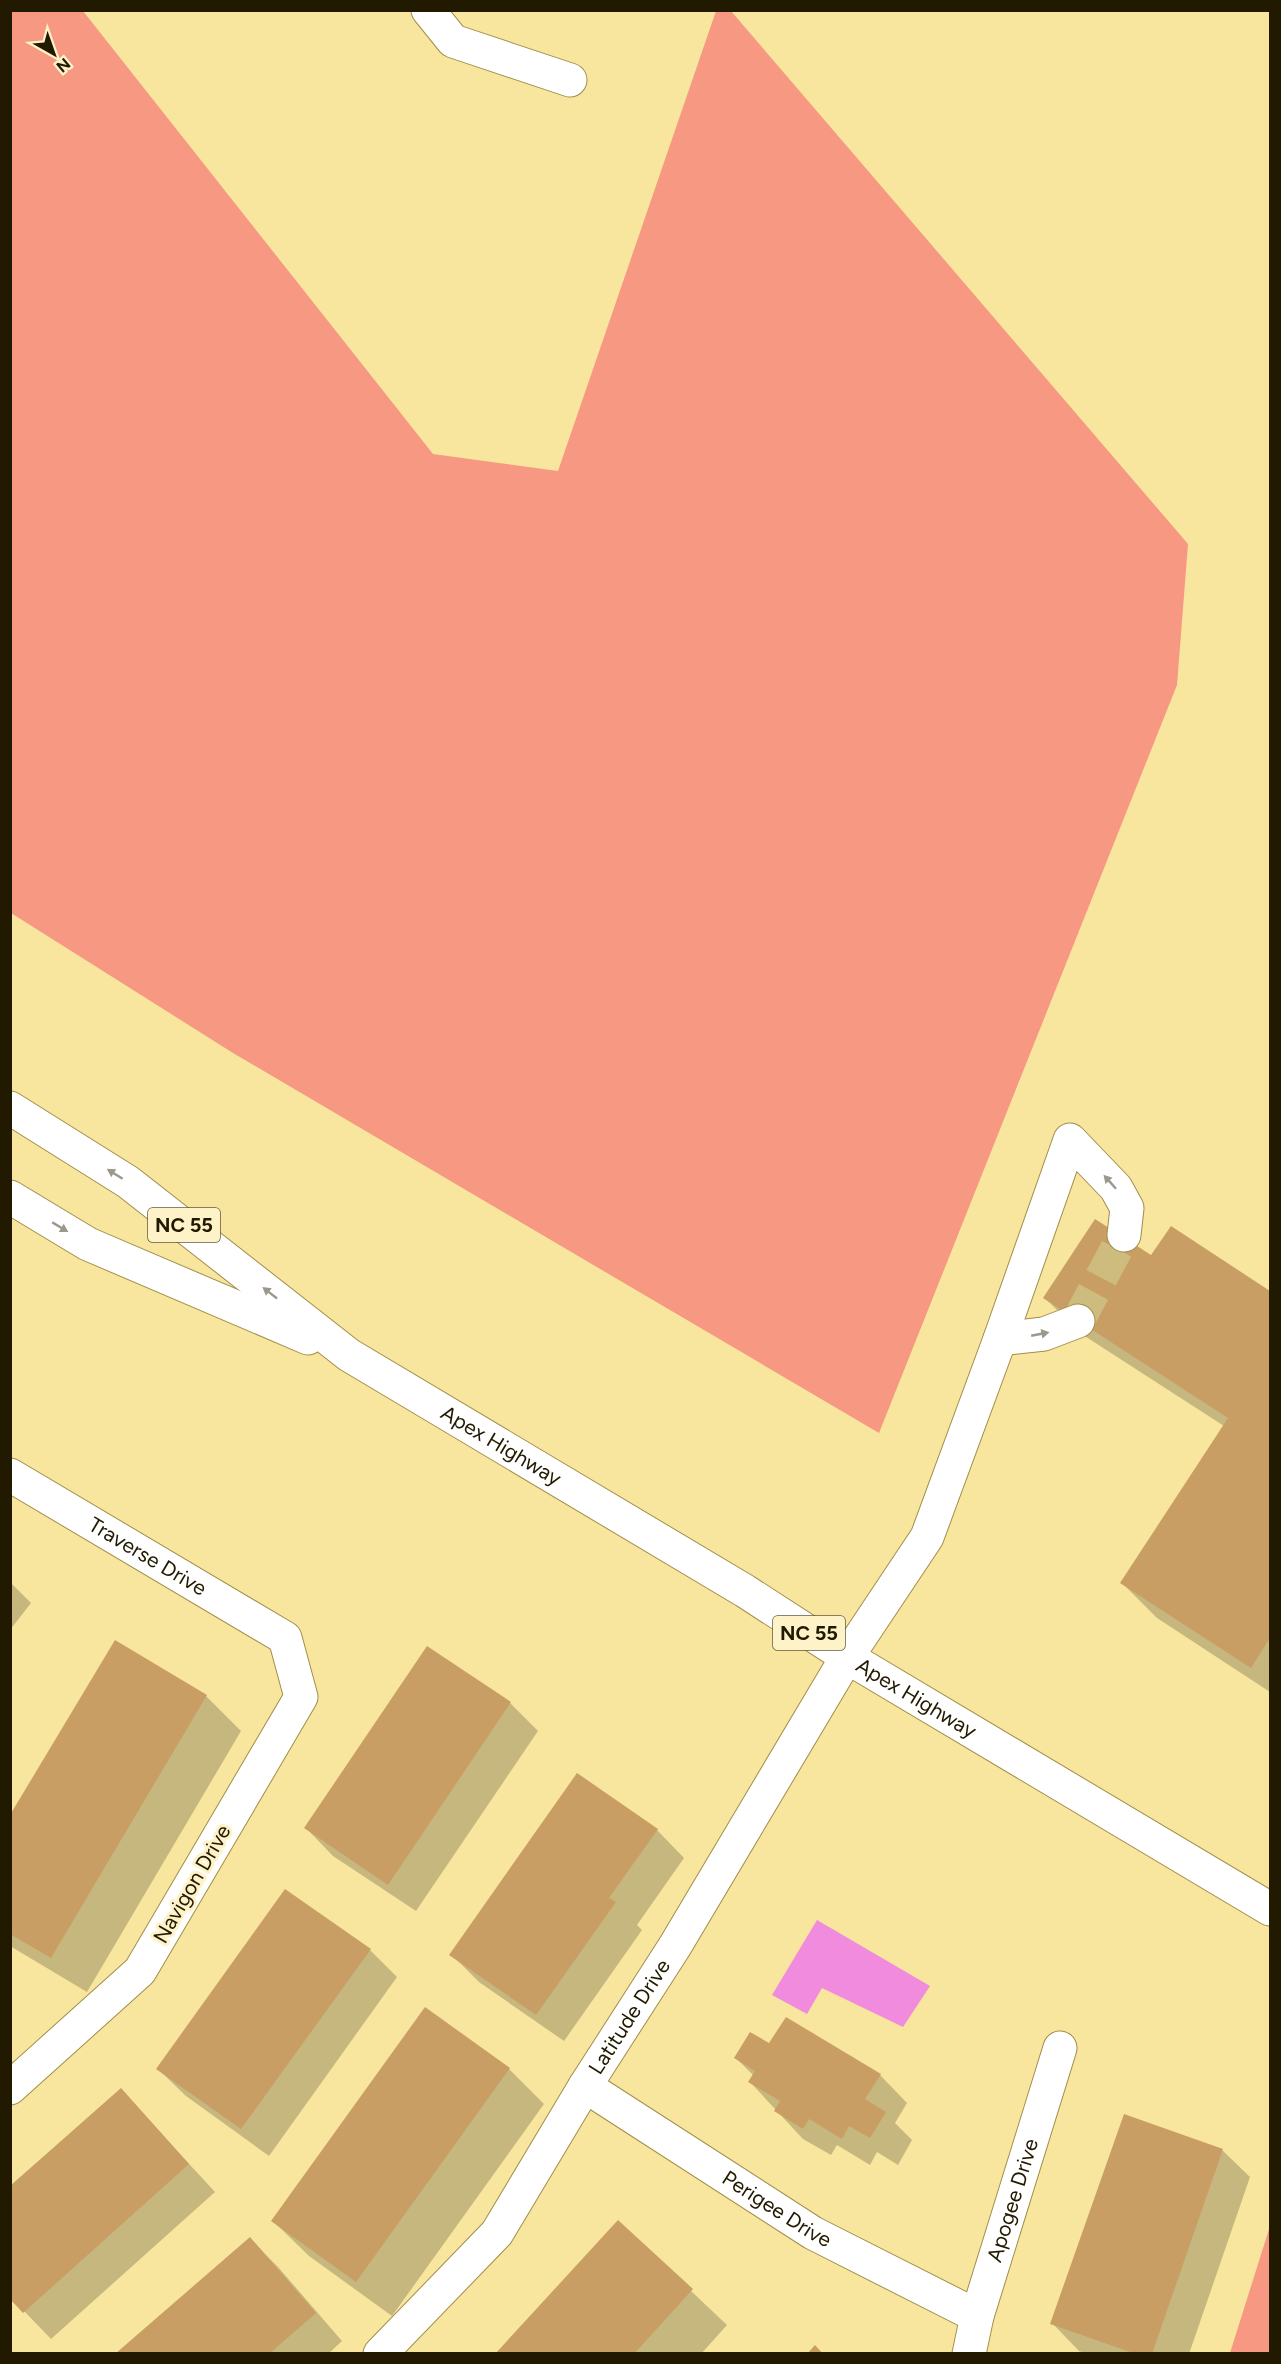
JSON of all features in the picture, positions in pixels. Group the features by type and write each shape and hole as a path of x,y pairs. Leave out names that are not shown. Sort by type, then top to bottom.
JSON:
{"street":[{"path":"428,10 453,41 570,81"},
{"name":"Apex Highway","path":"10,1108 128,1182 349,1355 745,1592 847,1657 1270,1909"},
{"name":"Latitude Drive","path":"380,2354 497,2233 585,2086 675,1946 847,1657 927,1537 1070,1140 1116,1188 1127,1208 1124,1235"},
{"name":"Apex Highway","path":"10,1197 88,1244 349,1355"},
{"path":"1000,1339 1044,1334 1078,1321"},
{"name":"Traverse Drive","path":"10,1475 285,1638"},
{"name":"Navigon Drive","path":"10,2088 140,1971 301,1697 285,1638"},
{"name":"Apogee Drive","path":"969,2354 977,2316 1060,2048"},
{"name":"Perigee Drive","path":"585,2086 813,2233 977,2316"}],"shaded area":[{"path":"10,11 83,11 433,454 558,471 716,11 731,11 1188,544 1177,685 879,1433 233,1053 11,913"},
{"path":"817,1920 930,1986 903,2027 822,1988 807,2014 772,1995"},
{"path":"1270,2226 1270,2353 1230,2353"}],"building":[{"path":"1095,1219 1151,1255 1171,1226 1270,1291 1270,1638 1251,1668 1120,1583 1228,1418 1043,1298"},
{"path":"115,1640 207,1695 51,1958 10,1934 10,1815"},
{"path":"427,1646 511,1702 388,1885 304,1828"},
{"path":"577,1773 658,1829 609,1898 616,1902 536,2015 449,1955"},
{"path":"285,1889 371,1949 241,2129 156,2069"},
{"path":"425,2007 510,2068 356,2282 271,2221"},
{"path":"786,2017 881,2074 865,2099 886,2112 870,2138 849,2126 842,2139 809,2119 803,2129 774,2111 780,2101 748,2082 755,2071 734,2058 750,2032 769,2043"},
{"path":"121,2088 189,2164 23,2313 10,2299 10,2186"},
{"path":"1124,2114 1223,2149 1152,2354 1136,2354 1050,2324"},
{"path":"618,2220 693,2289 634,2354 495,2354"},
{"path":"250,2237 316,2313 269,2354 115,2354"},
{"path":"815,2345 823,2354 807,2354"}],"tunnel":[{"path":"1078,1321 1124,1235"}]}
